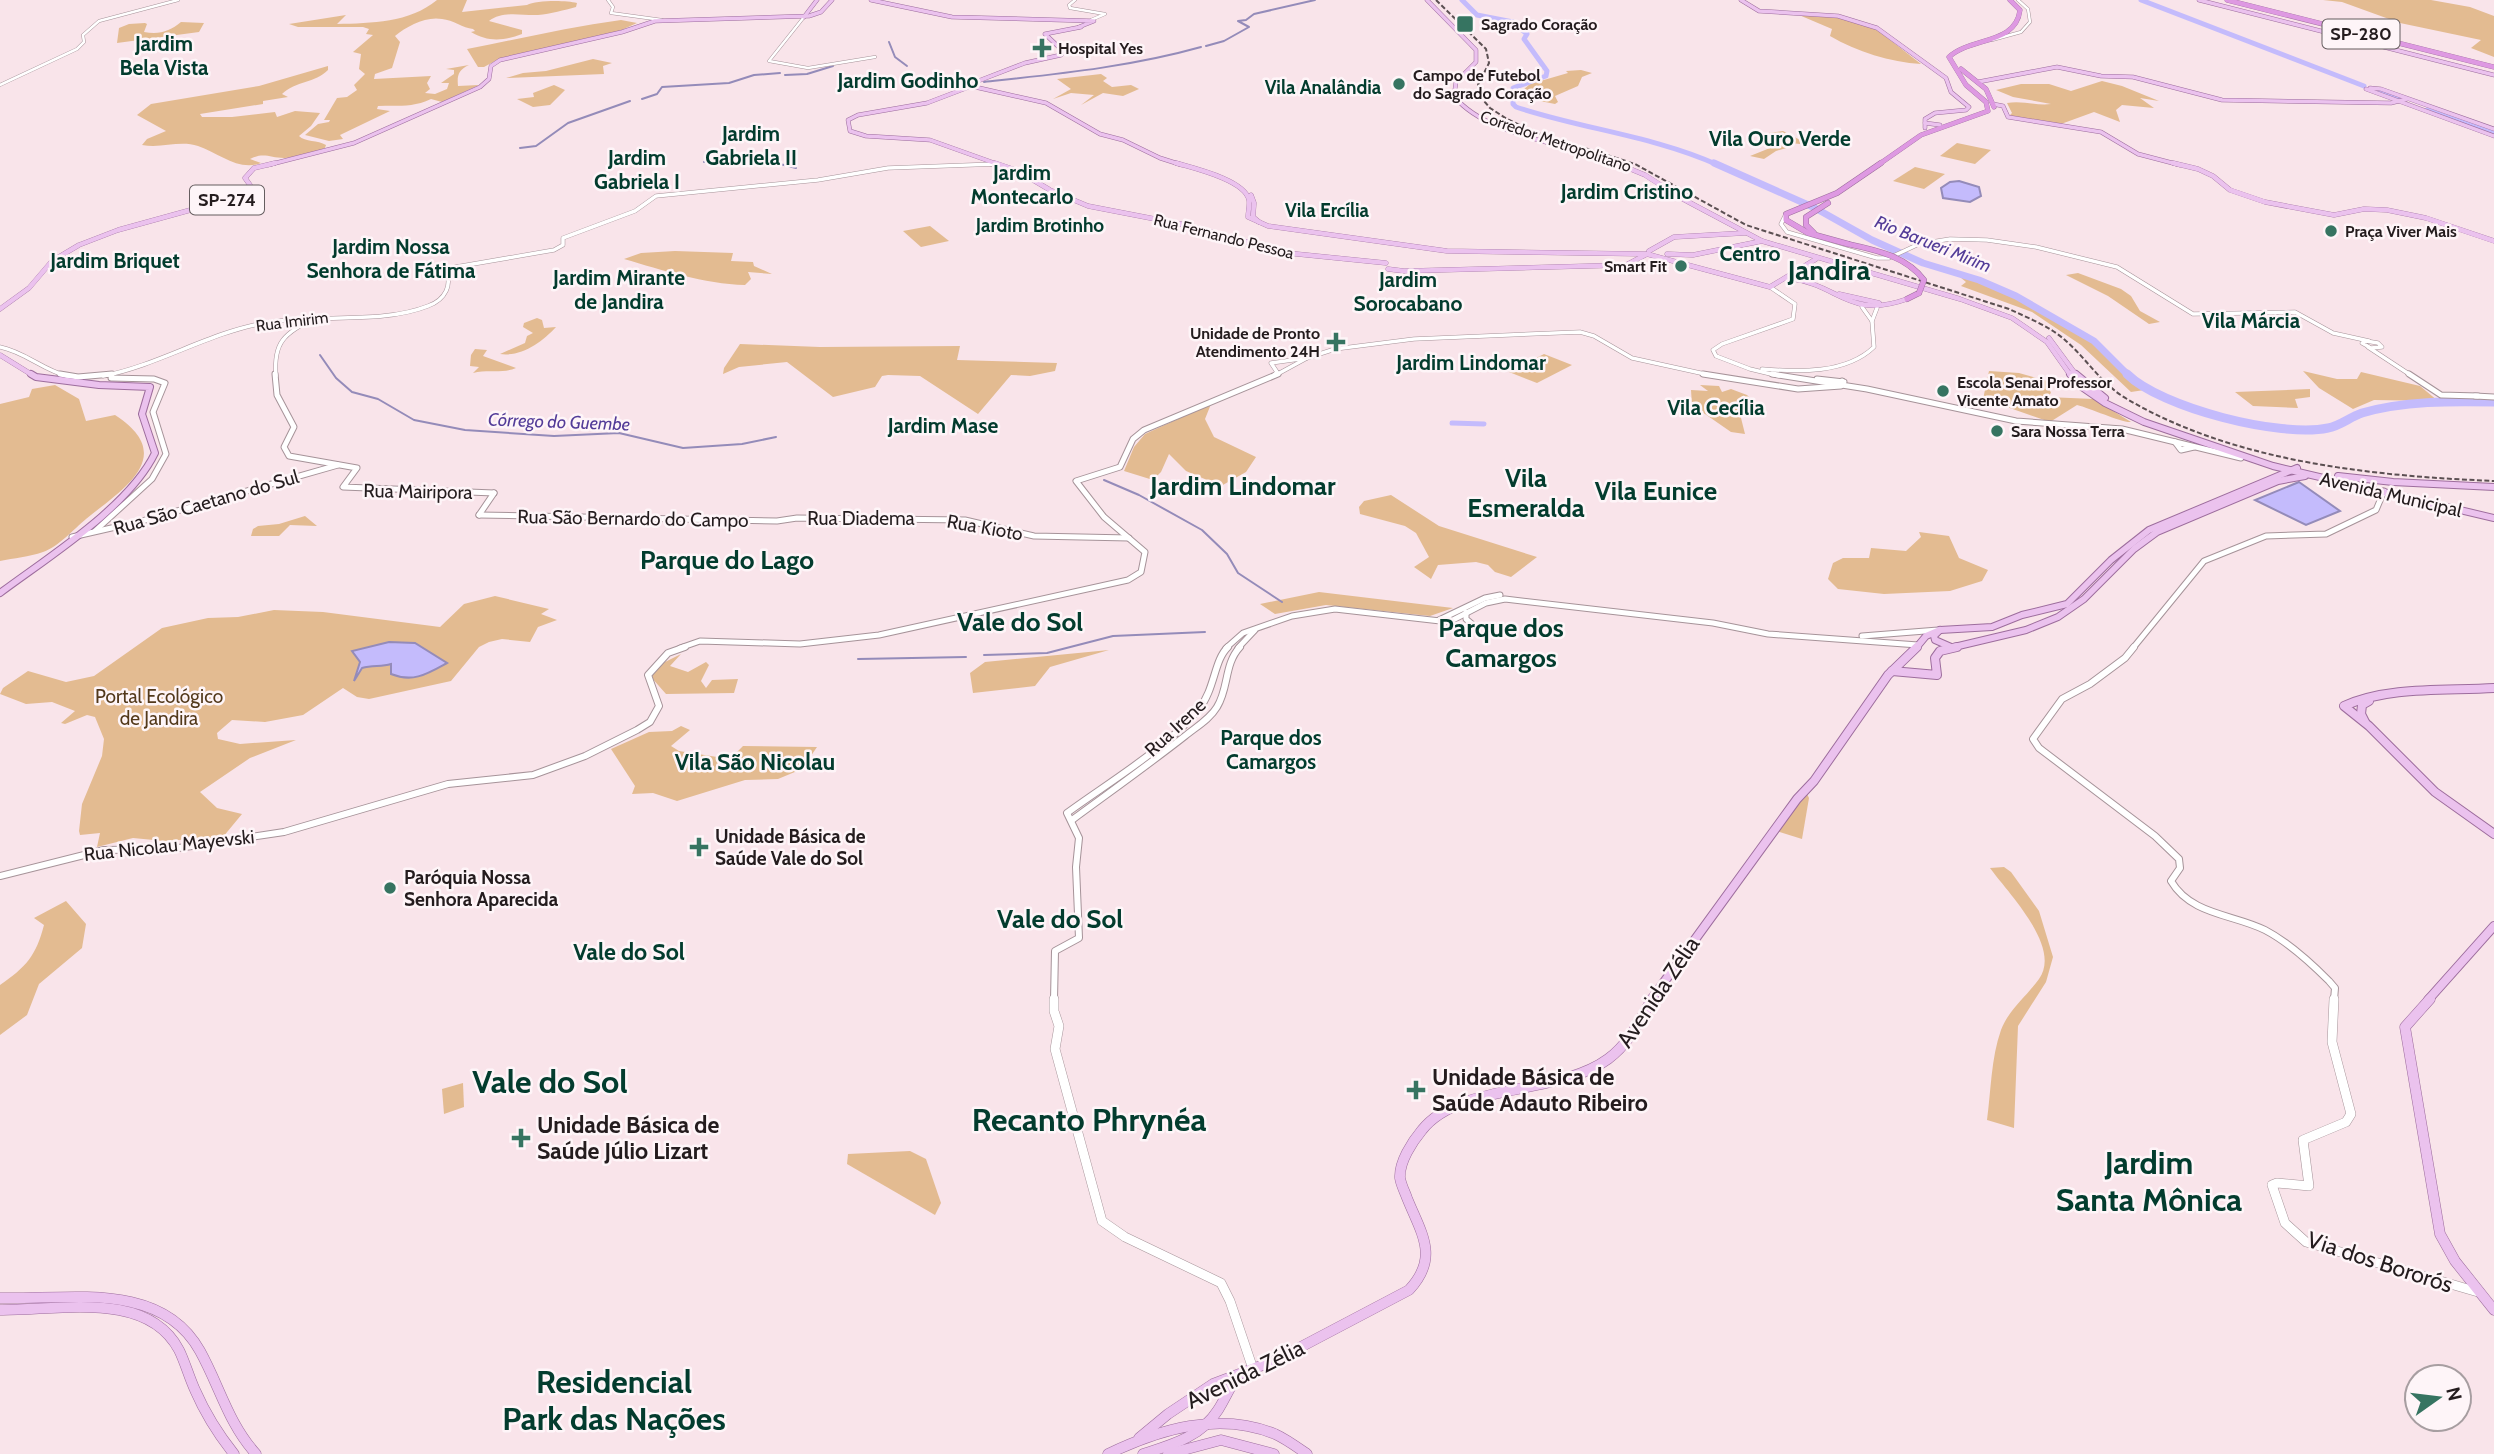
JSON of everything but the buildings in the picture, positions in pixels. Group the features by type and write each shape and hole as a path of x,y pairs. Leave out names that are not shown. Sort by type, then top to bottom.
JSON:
{"highway":[{"path":"1788,213 1819,205 1864,182 1926,136 1993,112 1990,95 1956,64 1954,57 1962,49 2014,31 2025,22 2026,12 2012,0"},
{"name":"SP-280","path":"2227,0 2494,66"},
{"name":"SP-280","path":"2236,0 2494,66"},
{"path":"2347,27 2388,34"},
{"path":"1907,144 1925,125 1971,120 1988,111 1986,102 1974,92 1948,57 1954,50 1981,42"},
{"path":"2455,51 2477,60"},
{"path":"1966,82 1974,86 1979,83"},
{"path":"1974,92 1979,88 1990,95"},
{"path":"1788,213 1793,220 1806,217 1819,205 1907,144 1948,124"},
{"path":"1788,213 1789,223 1808,233"},
{"path":"1806,217 1806,225 1812,231 1845,244"},
{"path":"1781,224 1887,255 1910,265 1924,281 1919,293 1907,299"},
{"path":"1787,232 1787,229 1794,229"}],"main road":[{"path":"804,17 817,0"},
{"path":"804,17 821,12 832,0"},
{"path":"871,0 900,9 962,20 1094,21"},
{"path":"1430,0 1479,50 1482,58 1479,65 1462,78 1456,93 1455,100 1465,110 1486,122 1632,167"},
{"path":"1741,0 1759,11 1850,18 1877,28 1946,78 1951,92 1969,107 1966,110 1935,113 1925,119 1925,125"},
{"path":"2199,0 2494,75"},
{"name":"SP-274","path":"0,309 26,290 52,261 79,245 118,230 234,198 249,189 250,185 245,178 254,168 362,140 480,87 488,81 489,68 496,62 662,20 804,17"},
{"path":"977,84 1025,63 1061,55 1064,52 1045,34 1094,21"},
{"path":"1979,83 2057,67 2101,76 2133,77 2222,100 2400,102 2407,99"},
{"path":"1967,75 1989,79"},
{"path":"977,84 1046,103 1100,134 1123,140 1160,158 1213,174 1241,189 1249,199 1251,220 1268,226 1447,251 1648,253 1670,256 1693,255 1769,241 1813,258 1965,298 2022,321 2050,339 2079,378 2113,403"},
{"name":"Rua Fernando Pessoa","path":"977,84 927,103 861,114 850,118 847,125 854,132 872,137 930,140 1018,171 1050,190 1088,206 1186,225 1287,253 1365,261 1387,266 1423,270 1626,265 1669,239 1745,233"},
{"path":"2366,89 2381,89 2494,133 2484,133 2366,89"},
{"name":"Corredor Metropolitano","path":"1456,93 1471,111 1497,124 1632,167 1662,182 1693,203 1769,241"},
{"path":"1993,104 2003,106 2008,117 2101,132 2138,154 2198,169 2233,191 2265,202 2328,215 2379,211 2405,214 2494,241"},
{"path":"1612,161 1657,181 1681,198 1762,241 1960,299 2012,318 2051,346 2076,383 2105,403 2197,447"},
{"path":"1678,261 1693,255"},
{"path":"1670,256 1678,261 1770,287 1813,258"},
{"path":"1795,272 1820,281 1846,297 1877,306"},
{"path":"1786,278 1819,283 1844,301 1862,307 1907,299"},
{"path":"1862,307 1867,302"},
{"path":"0,355 36,376 77,383 146,385 151,388 142,404 142,414 153,447 153,460 132,486 0,593"},
{"path":"2076,383 2146,421 2318,475 2494,487"},
{"path":"2186,440 2209,441"},
{"name":"Avenida Municipal","path":"2186,440 2288,470 2494,518"},
{"path":"2273,466 2281,473"},
{"path":"1959,648 1938,643 1934,634 1992,627 2022,615 2067,604 2111,560 2149,530 2297,468"},
{"path":"1892,671 1937,675 1936,654 1990,641 2071,610 2141,542 2157,533 2278,481 2318,475"},
{"path":"1976,629 1989,635 1990,641"},
{"name":"Avenida Zélia","path":"1139,1438 1168,1413 1213,1384 1276,1360 1401,1294 1422,1278 1428,1258 1427,1247 1400,1180 1400,1169 1416,1132 1433,1118 1469,1100 1562,1081 1588,1072 1622,1049 1637,1030 1657,990 1684,951 1797,799 1814,781 1892,671 1906,660 1918,645 1934,634"},
{"path":"1906,660 1917,673"},
{"path":"2346,708 2373,699 2410,692 2494,688"},
{"path":"2369,726 2361,712 2362,705 2373,699"},
{"path":"2346,708 2361,712"},
{"path":"2346,708 2369,726 2435,792 2494,834"},
{"path":"2494,926 2405,1027 2433,1182 2436,1221 2455,1261 2494,1310"},
{"path":"0,1298 35,1301 93,1297 118,1299 148,1306 166,1314 191,1336 231,1424 256,1454"},
{"path":"0,1310 103,1309 140,1316 156,1323 177,1346 206,1416 234,1454"},
{"path":"1143,1454 1183,1441 1208,1424 1216,1415 1237,1376"},
{"path":"1108,1454 1139,1438 1188,1426 1233,1424 1275,1434 1307,1454"},
{"path":"1168,1454 1201,1443 1221,1440 1274,1454"}],"street":[{"path":"0,85 77,49 84,42 83,34 104,19 178,0"},
{"path":"608,0 613,8 611,13 662,20"},
{"path":"1075,0 1069,5 1070,8 1105,14 1094,21"},
{"path":"1981,42 2006,31 2017,21 2018,10 2012,0"},
{"path":"804,17 768,59 789,67 838,64 875,57"},
{"name":"Rua Imirim","path":"0,347 15,350 55,374 106,376 138,370 249,326 427,307 438,302 447,292 450,276 444,269 478,260 547,254 563,245 563,238 635,211 656,196 888,169 996,164"},
{"path":"1788,213 1781,224 1787,232 1877,258 1896,255 1934,240 1987,240 2092,259 2137,277 2193,314 2295,312 2333,333 2378,343 2387,358"},
{"path":"1770,287 1795,304 1793,319 1779,326 1745,334 1716,347 1713,352 1720,359 1781,373 1835,366 1871,352 1874,346 1872,321 1877,306"},
{"path":"1862,307 1872,321"},
{"path":"315,317 288,332 273,357 277,395 295,427 285,445 286,453 293,458 340,465"},
{"path":"1272,377 1277,372 1271,363 1307,358 1335,349 1414,339 1592,332 1619,353 1662,368 1771,386 1842,381 2007,422 2099,428 2173,442 2186,440"},
{"path":"2345,336 2387,358 2446,396 2494,397"},
{"path":"2362,344 2369,341"},
{"path":"2368,347 2381,348"},
{"path":"1129,538 1104,517 1076,481 1120,467 1133,439 1144,430 1272,377 1307,358"},
{"path":"1293,359 1299,360 1299,364"},
{"path":"1273,367 1290,369"},
{"path":"1789,378 1786,374 1792,371"},
{"path":"1781,373 1789,378 1867,389"},
{"path":"93,533 152,479 166,454 153,412 165,383 159,380 106,376"},
{"path":"1838,387 1843,385 1842,381"},
{"path":"1907,398 2017,421 2106,426 2186,440"},
{"path":"2173,442 2181,450 2197,447 2250,459"},
{"name":"Rua São Caetano do Sul","path":"72,537 340,465"},
{"name":"Rua Mairipora","path":"340,465 357,468 343,487 373,491 494,493 479,515"},
{"name":"Via dos Bororós","path":"2384,491 2376,510 2326,534 2266,536 2204,561 2124,658 2091,684 2062,699 2034,736 2034,743 2155,836 2179,859 2180,868 2171,881 2179,895 2196,905 2263,930 2334,988 2332,1042 2351,1114 2346,1122 2303,1140 2309,1186 2277,1183 2272,1185 2285,1223 2306,1242 2321,1248 2480,1293"},
{"name":"Rua São Bernardo do Campo","path":"479,515 727,521 787,519"},
{"name":"Rua Diadema","path":"787,519 935,519"},
{"name":"Rua Kioto","path":"935,519 965,520 1034,536 1129,538"},
{"name":"Rua Nicolau Mayevski","path":"0,876 104,850 172,849 284,832 460,782 521,777 559,767 650,722 659,706 648,675 659,660 683,647 700,641 800,644 878,635 1128,580 1141,572 1146,556 1143,548 1129,538"},
{"path":"1437,621 1485,598 1501,595 1712,619 1781,631 1864,636 1934,634"},
{"path":"1472,624 1466,619 1466,612 1486,603 1505,599 1713,623 1768,634 1918,645"},
{"name":"Rua Irene","path":"1259,627 1232,655 1219,706 1156,760 1072,820 1067,813 1159,746 1206,701 1222,653 1234,638 1259,627 1305,613 1335,609 1449,622 1466,612"},
{"path":"1222,653 1232,655"},
{"path":"1218,664 1228,667"},
{"path":"1159,746 1168,750"},
{"path":"1146,755 1156,760"},
{"path":"1072,820 1079,838 1076,867 1079,939 1055,951 1054,1011 1059,1026 1055,1049 1102,1221 1125,1237 1221,1283 1230,1301 1253,1369"}],"green space":[{"path":"437,0 467,0 462,12 544,1 577,3 576,7 548,14 507,15 489,21 522,30 522,34 502,39 483,38 471,32 475,31 473,29 436,18 411,25 395,36 400,42 392,68 375,74 374,79 431,76 427,83 430,89 425,93 435,94 447,89 449,83 441,83 454,74 454,70 446,69 469,65 459,74 458,86 479,85 442,102 431,99 411,105 378,106 377,109 390,111 340,135 343,139 329,141 305,135 318,124 329,122 330,120 324,120 337,98 347,97 357,90 354,85 365,74 359,69 361,54 353,52 373,35 366,34 369,29 363,27 298,27 289,24 346,15 337,24 390,20 426,8"},
{"path":"2323,0 2431,0 2470,7 2494,16 2494,57 2471,48 2481,40 2400,23 2342,2"},
{"path":"1799,15 1839,16 1876,29 1921,64 1862,51 1830,36 1832,29"},
{"path":"621,20 637,23 617,32 497,60 484,67 478,67 467,49 563,30"},
{"path":"181,22 204,23 199,32 117,43 119,28 129,24 145,23 144,32 160,33"},
{"path":"593,59 612,63 603,66 604,74 506,78 546,71"},
{"path":"328,66 328,70 323,74 282,94 288,97 263,101 263,104 200,114 202,117 232,117 275,112 277,117 295,111 320,113 311,126 299,136 323,143 325,148 289,158 259,156 250,159 261,163 245,165 191,144 142,145 147,139 166,131 137,115 151,104 259,86"},
{"path":"1581,70 1592,73 1582,77 1578,86 1555,96 1558,102 1555,104 1530,99 1522,91 1530,84 1568,73 1566,71"},
{"path":"1101,74 1107,78 1103,81 1112,87 1131,85 1139,89 1123,96 1103,93 1081,105 1094,95 1071,93 1053,99 1071,89 1057,79"},
{"path":"2102,81 2159,101 2140,98 2154,108 2122,105 2116,110 2120,122 2094,112 2061,124 2009,116 2012,113 2007,103 2051,104 2013,97 1996,90 2021,84 2049,84 2071,91"},
{"path":"554,85 565,90 550,105 533,107 517,99 534,97 533,93"},
{"path":"1783,131 1802,141 1800,144 1790,143 1793,146 1776,151 1764,159 1750,156 1780,144 1761,134"},
{"path":"1957,143 1991,150 1975,164 1940,156"},
{"path":"1915,167 1945,174 1924,189 1893,181"},
{"path":"930,226 949,241 921,247 903,231"},
{"path":"641,253 733,253 731,261 753,262 754,266 772,274 748,272 751,279 745,285 730,284 683,276 624,259"},
{"path":"2078,273 2121,289 2131,296 2140,311 2160,322 2149,324 2108,296 2066,275"},
{"path":"1966,274 2018,296 2064,322 2151,389 2131,392 2081,345 2032,312 1961,286 1966,282 1960,277"},
{"path":"537,318 542,320 544,328 556,327 524,351 500,354 525,343 527,336 533,333 523,327 524,323"},
{"path":"740,344 820,347 960,346 957,360 1057,363 1055,371 1030,376 1011,375 978,414 920,376 882,376 875,387 833,397 787,362 739,367 723,374"},
{"path":"475,349 487,350 483,356 516,368 473,373 479,367 470,366 471,355"},
{"path":"1544,354 1572,365 1537,383 1509,372"},
{"path":"1989,371 2019,373 2051,382 2051,393 2047,397 2094,399 2131,422 2077,405 2050,422 2007,407 1982,404"},
{"path":"2303,371 2337,379 2357,379 2361,372 2420,386 2438,401 2374,400 2353,409 2319,388"},
{"path":"55,385 79,399 86,421 115,415 133,430 142,444 144,458 128,483 49,550 0,561 0,404 29,397 32,389"},
{"path":"1700,385 1719,386 1722,392 1731,389 1747,395 1755,403 1738,406 1745,434 1731,432 1692,405 1691,390 1708,391"},
{"path":"2310,389 2310,397 2295,399 2298,408 2253,406 2235,392"},
{"path":"1211,404 1205,419 1214,437 1256,457 1246,472 1221,486 1186,471 1169,454 1161,472 1153,480 1124,471 1134,447 1145,434"},
{"path":"1391,495 1439,526 1537,557 1511,577 1476,562 1438,565 1431,579 1414,567 1429,557 1416,533 1405,526 1360,514 1359,507 1364,501"},
{"path":"305,516 317,526 290,525 279,536 251,536 253,529 258,526 279,524"},
{"path":"1919,532 1949,536 1959,558 1988,570 1982,581 1950,591 1884,594 1838,589 1828,579 1833,563 1843,558 1869,558 1871,548 1906,551 1921,537"},
{"path":"1319,592 1453,608 1430,616 1326,605 1275,614 1260,604"},
{"name":"Portal Ecológico de Jandira","path":"495,596 549,609 541,614 557,620 538,627 530,642 502,639 479,647 451,681 369,699 357,697 343,688 303,715 265,722 232,720 217,733 218,739 240,744 296,740 250,758 200,792 217,808 242,814 223,837 164,841 133,838 97,847 100,833 80,835 79,831 82,804 102,756 104,739 95,717 87,715 65,724 61,723 75,711 52,702 26,704 0,694 3,688 28,671 66,682 94,676 162,628 208,618 238,617 274,610 323,612 440,627 464,604"},
{"path":"1109,650 1050,667 1035,686 973,693 970,673 985,662"},
{"path":"681,654 670,666 688,672 706,662 709,665 701,681 706,688 712,680 738,679 734,693 666,694 651,677 659,665"},
{"path":"681,726 690,730 671,746 679,751 730,759 743,746 817,747 802,769 778,779 745,780 677,801 653,793 632,794 635,786 611,749 649,732 672,731"},
{"path":"1807,794 1809,798 1802,839 1776,831"},
{"path":"2004,867 2011,872 2039,911 2053,957 2046,982 2018,1026 2014,1128 1987,1120 1995,1052 2004,1023 2039,979 2044,966 2044,952 2030,921 1990,868"},
{"path":"66,901 86,924 82,948 39,984 27,1015 0,1035 0,985 17,972 33,953 44,925 34,918"},
{"path":"463,1083 464,1107 444,1114 442,1089"},
{"path":"910,1151 926,1159 941,1203 935,1215 847,1164 848,1154"}],"shaded area":[{"path":"1959,181 1979,187 1981,196 1970,202 1943,198 1941,188 1950,182"},
{"path":"2299,482 2340,511 2306,525 2255,500"},
{"path":"389,642 415,643 447,663 426,674 406,678 391,674 391,664 366,667 362,668 354,681 360,662 352,651"}],"waterway":[{"path":"1206,46 1224,41 1249,27 1238,21 1246,20 1254,14 1315,0"},
{"name":"Rio Barueri Mirim","path":"1462,0 1477,15 1513,22 1527,34 1524,39 1547,71 1546,76 1513,88 1513,104 1516,107 1669,147 1718,165"},
{"path":"2141,0 2364,86"},
{"path":"889,42 895,57 907,66"},
{"path":"984,82 1120,65 1201,47"},
{"path":"785,75 807,74 833,66"},
{"path":"642,99 657,94 662,87 729,83 754,75 780,73"},
{"path":"2374,90 2399,99"},
{"path":"520,148 536,146 568,123 630,101"},
{"path":"2427,110 2493,132"},
{"path":"704,162 764,160 796,168"},
{"name":"Rio Barueri Mirim","path":"1714,163 1815,208 1872,240 1923,263 1979,280 2016,296 2094,341 2127,374"},
{"name":"Córrego do Guembe","path":"320,355 336,378 352,392 378,399 414,420 465,430 554,436 619,433 683,448 742,444 776,437"},
{"name":"Rio Barueri Mirim","path":"2127,374 2143,386 2193,409 2223,418 2282,429 2328,428 2362,413 2410,404 2494,402"},
{"path":"1452,423 1484,424"},
{"path":"1104,480 1139,495 1202,530 1227,554 1238,573 1282,602"},
{"path":"984,655 1047,653 1113,636 1205,632"},
{"path":"858,659 966,657"}],"railway":[{"path":"1436,0 1486,49 1489,63 1478,85 1479,95 1490,108 1507,119 1535,132 1635,164 1746,225 2009,309 2059,335 2118,393 2168,420 2212,438 2305,462 2400,475 2494,481"}],"place":[{"name":"Sagrado Coração","path":"1465,24"},
{"name":"Hospital Yes","path":"1042,48"},
{"name":"Campo de Futebol do Sagrado Coração","path":"1399,84"},
{"name":"Praça Viver Mais","path":"2331,231"},
{"name":"Smart Fit","path":"1681,266"},
{"name":"Unidade de Pronto Atendimento 24H","path":"1336,342"},
{"name":"Escola Senai Professor Vicente Amato","path":"1943,391"},
{"name":"Sara Nossa Terra","path":"1997,431"},
{"name":"Unidade Básica de Saúde Vale do Sol","path":"699,847"},
{"name":"Paróquia Nossa Senhora Aparecida","path":"390,888"},
{"name":"Unidade Básica de Saúde Adauto Ribeiro","path":"1416,1090"},
{"name":"Unidade Básica de Saúde Júlio Lizart","path":"521,1138"}],"district":[{"name":"Jardim Bela Vista","path":"164,56"},
{"name":"Jardim Godinho","path":"908,81"},
{"name":"Vila Analândia","path":"1323,87"},
{"name":"Vila Ouro Verde","path":"1780,139"},
{"name":"Jardim Gabriela II","path":"751,146"},
{"name":"Jardim Gabriela I","path":"637,170"},
{"name":"Jardim Montecarlo","path":"1022,185"},
{"name":"Jardim Cristino","path":"1627,192"},
{"name":"Vila Ercília","path":"1327,210"},
{"name":"Jardim Brotinho","path":"1040,225"},
{"name":"Centro","path":"1750,254"},
{"name":"Jardim Nossa Senhora de Fátima","path":"391,259"},
{"name":"Jardim Briquet","path":"115,261"},
{"name":"Jandira","path":"1829,270"},
{"name":"Jardim Mirante de Jandira","path":"619,290"},
{"name":"Jardim Sorocabano","path":"1408,292"},
{"name":"Vila Márcia","path":"2251,321"},
{"name":"Jardim Lindomar","path":"1471,363"},
{"name":"Vila Cecília","path":"1716,408"},
{"name":"Jardim Mase","path":"943,426"},
{"name":"Jardim Lindomar","path":"1243,486"},
{"name":"Vila Eunice","path":"1656,491"},
{"name":"Vila Esmeralda","path":"1526,493"},
{"name":"Parque do Lago","path":"727,560"},
{"name":"Vale do Sol","path":"1020,622"},
{"name":"Parque dos Camargos","path":"1501,643"},
{"name":"Parque dos Camargos","path":"1271,750"},
{"name":"Vila São Nicolau","path":"755,762"},
{"name":"Vale do Sol","path":"1060,919"},
{"name":"Vale do Sol","path":"629,952"},
{"name":"Vale do Sol","path":"550,1082"},
{"name":"Recanto Phrynéa","path":"1089,1120"},
{"name":"Jardim Santa Mônica","path":"2149,1182"},
{"name":"Residencial Park das Nações","path":"614,1400"}]}
